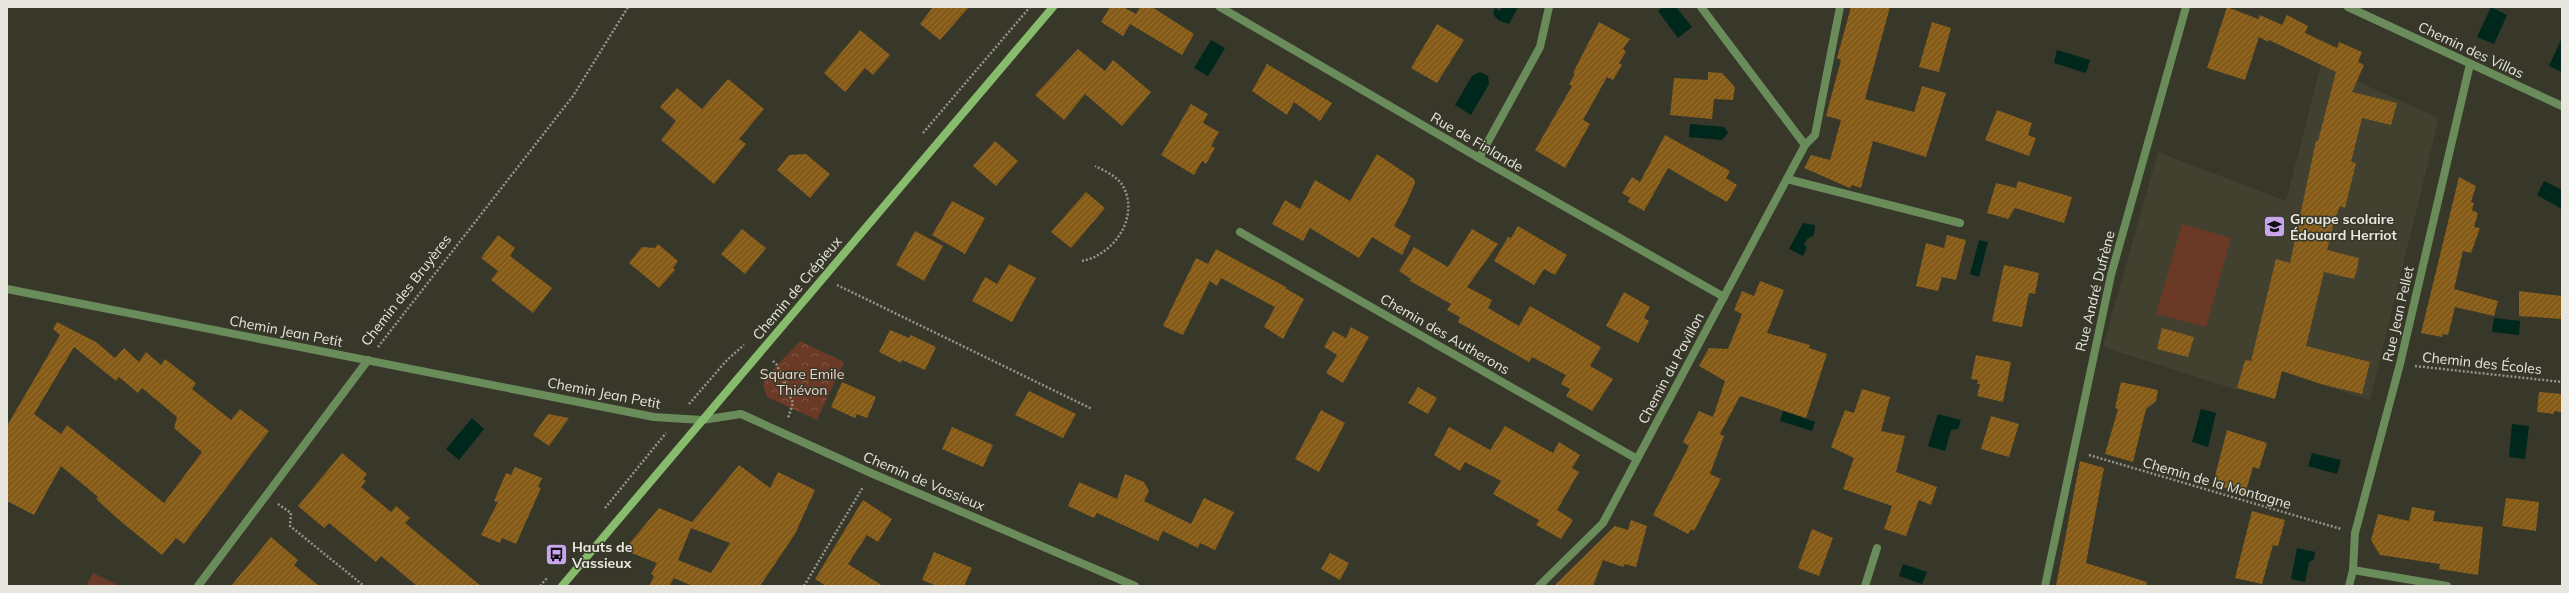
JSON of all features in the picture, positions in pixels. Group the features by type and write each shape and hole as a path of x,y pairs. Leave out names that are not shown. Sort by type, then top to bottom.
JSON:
{"street":[{"name":"Chemin de Crépieux","path":"562,586 1053,7"},
{"name":"Rue de Finlande","path":"1220,7 1479,158 1724,297"},
{"path":"1479,158 1540,47 1549,7"},
{"path":"1700,7 1805,145"},
{"name":"Chemin du Pavillon","path":"1540,586 1603,523 1805,145 1815,135 1840,7"},
{"name":"Rue André Dufrène","path":"2045,586 2110,275 2186,7"},
{"name":"Chemin des Villas","path":"2348,7 2562,106"},
{"name":"Rue Jean Pellet","path":"2353,570 2355,534 2400,364 2470,64"},
{"path":"1787,179 1960,223"},
{"name":"Chemin des Autherons","path":"1240,232 1637,459"},
{"name":"Chemin Jean Petit","path":"7,289 676,420 702,420"},
{"name":"Chemin des Bruyères","path":"198,586 368,360"},
{"name":"Chemin de Vassieux","path":"702,420 741,414 782,434 871,473 1135,586"},
{"path":"1864,586 1877,548"},
{"path":"2349,586 2353,570 2446,586"}],"path":[{"name":"Chemin des Bruyères","path":"368,360 573,96 628,7"},
{"path":"919,138 1030,7"},
{"path":"1082,261 1095,258 1106,252 1117,240 1128,217 1129,202 1124,186 1111,174 1095,166"},
{"path":"823,278 1092,409"},
{"path":"604,509 727,360 749,339"},
{"path":"760,351 777,365 793,403 782,434"},
{"name":"Chemin des Écoles","path":"2400,364 2562,382"},
{"name":"Chemin de la Montagne","path":"2074,451 2355,534"},
{"path":"804,586 871,473"},
{"path":"267,495 291,513 290,526 364,586"},
{"path":"540,586 550,574"}],"shaded area":[{"path":"1502,7 1518,7 1509,24 1498,20 1493,14 1495,8 1500,11"},
{"path":"1663,7 1676,7 1692,27 1678,38 1658,11"},
{"path":"2491,7 2507,15 2494,44 2477,37"},
{"path":"1211,40 1225,48 1208,76 1194,68"},
{"path":"2562,40 2562,72 2549,66"},
{"path":"2057,50 2090,60 2086,73 2054,63"},
{"name":"Groupe scolaire Édouard Herriot","path":"2321,65 2439,118 2370,400 2246,360 2237,390 2103,347 2158,152 2286,201"},
{"path":"1480,72 1488,76 1489,84 1471,115 1455,105 1472,76"},
{"path":"1690,124 1724,127 1728,133 1722,140 1689,137"},
{"path":"2544,181 2562,190 2562,209 2537,195"},
{"path":"1803,223 1815,225 1814,235 1807,239 1804,245 1807,247 1803,256 1789,249"},
{"path":"1979,240 1988,242 1979,277 1970,274"},
{"path":"2494,318 2520,321 2519,335 2492,332"},
{"path":"2201,409 2216,413 2208,447 2192,442"},
{"path":"1783,411 1815,422 1812,431 1780,421"},
{"path":"1938,414 1961,420 1958,429 1951,430 1945,451 1928,446"},
{"path":"472,418 484,429 459,460 446,449"},
{"path":"2512,424 2529,426 2525,459 2509,457"},
{"path":"2312,453 2341,460 2337,474 2308,466"},
{"path":"2297,548 2315,552 2314,559 2309,562 2305,582 2291,579"},
{"path":"1903,564 1927,572 1922,584 1899,576"}],"green space":[{"path":"2182,224 2231,238 2206,327 2156,314"},
{"name":"Square Emile Thiévon","path":"800,341 844,362 817,420 767,397 763,385 767,376"},
{"path":"93,573 120,586 86,586"}],"building":[{"path":"933,7 969,7 940,40 920,24"},
{"path":"1110,7 1123,7 1136,14 1140,7 1152,7 1194,34 1182,55 1130,24 1123,36 1101,22"},
{"path":"1851,7 1890,7 1865,99 1914,112 1922,86 1946,93 1926,157 1873,141 1861,188 1852,185 1850,188 1804,168 1811,155 1830,160 1841,120 1826,116 1841,60 1837,58"},
{"path":"2227,7 2258,19 2260,15 2282,25 2287,15 2308,26 2305,33 2337,48 2339,42 2362,52 2358,62 2364,65 2352,92 2397,103 2391,125 2362,118 2351,162 2356,163 2345,208 2340,206 2335,218 2327,250 2359,258 2357,269 2354,279 2324,272 2306,346 2370,362 2362,394 2321,384 2282,371 2275,399 2237,388 2245,360 2251,361 2276,259 2290,263 2316,141 2318,141 2336,72 2269,40 2268,42 2259,37 2245,80 2207,68"},
{"path":"1599,22 1630,39 1623,49 1626,52 1619,63 1622,65 1613,80 1607,77 1583,120 1590,124 1565,168 1535,150 1572,86 1569,84 1575,74 1573,73"},
{"path":"1932,22 1951,28 1939,72 1919,67"},
{"path":"1437,24 1464,40 1437,83 1411,68"},
{"path":"860,30 890,55 873,75 865,68 845,92 824,73"},
{"path":"1078,49 1105,71 1113,60 1151,92 1122,126 1085,94 1064,120 1035,95"},
{"path":"1267,64 1332,103 1320,121 1294,102 1287,115 1252,91"},
{"path":"1708,72 1722,73 1735,87 1733,100 1714,99 1712,119 1670,115 1674,78 1708,80"},
{"path":"728,79 764,109 739,139 746,144 714,184 661,140 676,121 660,107 677,88 702,109"},
{"path":"1191,104 1208,114 1203,123 1219,132 1211,146 1215,148 1206,164 1202,161 1194,175 1161,155"},
{"path":"1997,110 2032,123 2028,135 2036,138 2029,156 1985,140"},
{"path":"1665,135 1730,171 1726,178 1737,185 1727,202 1668,168 1644,211 1628,202 1630,198 1622,193 1632,177 1640,182"},
{"path":"995,141 1018,161 996,186 973,166"},
{"path":"806,154 830,174 810,198 777,170 789,155"},
{"path":"1377,154 1414,179 1415,183 1394,226 1411,236 1402,255 1372,237 1359,258 1310,228 1303,241 1272,224 1285,200 1300,209 1315,180 1350,201"},
{"path":"2459,177 2476,186 2471,202 2474,203 2472,210 2478,213 2474,227 2480,228 2471,253 2463,251 2454,289 2498,301 2494,316 2455,307 2448,335 2443,334 2442,337 2421,333"},
{"path":"2018,181 2072,197 2064,223 2015,208 2008,219 1987,213 1996,183 2016,188"},
{"path":"1086,192 1105,208 1071,248 1051,232"},
{"path":"952,201 985,218 965,254 932,235"},
{"path":"1518,226 1567,255 1555,275 1544,269 1534,285 1494,261 1508,237 1511,238"},
{"path":"742,229 766,248 745,274 721,254"},
{"path":"1472,229 1498,244 1467,287 1492,300 1488,308 1519,326 1530,306 1601,347 1590,366 1613,379 1592,411 1566,396 1570,389 1561,384 1566,375 1532,357 1529,362 1458,322 1460,317 1447,310 1451,304 1410,281 1411,279 1399,271 1414,247 1448,267"},
{"path":"915,231 943,246 924,281 896,265"},
{"path":"498,235 515,248 510,256 552,288 533,313 491,280 498,271 481,258"},
{"path":"1947,235 1966,240 1956,280 1942,277 1938,291 1916,286 1926,243 1944,248"},
{"path":"658,244 678,261 673,268 675,270 659,288 629,263 642,247 655,248"},
{"path":"1216,249 1286,287 1285,288 1304,299 1283,339 1264,327 1275,307 1221,278 1217,286 1210,281 1183,335 1163,326 1196,258 1208,264"},
{"path":"1009,264 1036,278 1012,322 972,301 985,277 997,284"},
{"path":"2004,265 2039,273 2035,294 2029,293 2022,327 1992,321"},
{"path":"1760,281 1784,290 1767,333 1810,345 1809,348 1827,354 1806,418 1740,396 1720,434 1724,436 1710,474 1721,479 1694,531 1691,529 1688,534 1653,515 1689,446 1683,442 1699,411 1713,417 1725,381 1699,366 1709,348 1728,349 1742,314 1734,310 1742,291 1754,296"},
{"path":"2519,291 2562,296 2562,319 2519,316"},
{"path":"1624,292 1650,307 1644,318 1649,321 1638,343 1606,326"},
{"path":"57,322 96,342 115,358 124,348 139,362 146,352 161,365 165,359 196,383 192,389 231,420 240,409 269,431 184,544 176,538 162,555 119,520 96,499 98,497 61,466 34,515 7,501 7,426 60,335 53,329","holes":["74,347 116,381 119,377 138,393 142,388 177,417 174,428 202,452 164,503 67,425 61,434 34,414"]},
{"path":"1351,327 1369,337 1343,383 1326,373 1337,355 1324,347 1333,331 1346,338"},
{"path":"2162,328 2194,337 2188,357 2157,349"},
{"path":"890,330 909,338 911,335 936,347 925,370 902,360 901,363 879,352"},
{"path":"1976,355 2011,362 2003,402 1977,396 1980,384 1977,384 1978,380 1971,379"},
{"path":"842,382 876,397 867,418 857,414 855,418 831,407"},
{"path":"2121,382 2158,390 2156,401 2146,409 2133,462 2105,454 2118,409 2115,408"},
{"path":"1418,387 1437,398 1428,414 1408,403"},
{"path":"1862,389 1890,397 1881,431 1905,436 1896,472 1937,487 1931,505 1919,500 1906,536 1884,529 1892,506 1843,489 1854,458 1831,447 1845,410 1854,413"},
{"path":"1029,391 1076,414 1063,438 1015,415"},
{"path":"2539,392 2562,394 2562,412 2554,411 2554,414 2537,412"},
{"path":"1321,410 1345,423 1319,472 1295,459"},
{"path":"548,414 569,418 549,446 533,435"},
{"path":"1991,416 2019,424 2009,457 1981,449"},
{"path":"1505,426 1553,453 1559,442 1580,455 1572,468 1579,472 1557,510 1573,520 1561,539 1536,525 1539,520 1493,494 1501,481 1465,462 1460,471 1434,455 1449,427 1490,450"},
{"path":"952,427 993,445 983,467 942,449"},
{"path":"2227,430 2267,443 2259,469 2253,467 2245,494 2213,484"},
{"path":"342,453 367,474 363,479 366,481 361,487 391,512 396,506 410,518 405,523 481,586 417,586 381,556 376,562 329,523 324,528 298,506"},
{"path":"2080,461 2104,468 2086,563 2147,582 2146,586 2056,586"},
{"path":"739,465 770,488 778,472 815,490 795,534 760,586 692,586 674,578 669,586 649,586 654,576 651,574 657,563 624,550 659,508 692,522","holes":["691,528 730,543 711,573 678,560"]},
{"path":"515,467 542,478 538,487 541,488 516,544 502,538 500,543 481,535 498,502 494,501 506,473 511,475"},
{"path":"1125,474 1144,482 1149,491 1144,501 1191,524 1204,498 1234,512 1215,550 1200,543 1198,548 1163,531 1158,541 1097,513 1094,518 1068,506 1079,482 1117,499"},
{"path":"2506,498 2539,502 2536,531 2502,526"},
{"path":"863,500 892,519 878,542 867,535 848,564 883,586 826,586 815,579"},
{"path":"2412,507 2435,511 2433,521 2483,527 2478,575 2439,569 2440,564 2380,555 2371,540 2378,514 2409,521"},
{"path":"2252,511 2285,520 2278,546 2273,545 2262,584 2235,578"},
{"path":"1631,520 1647,526 1636,567 1625,564 1623,567 1603,560 1593,586 1554,586 1615,526 1628,530"},
{"path":"1812,529 1833,538 1819,576 1798,568"},
{"path":"271,537 298,560 294,565 319,586 231,586"},
{"path":"934,552 972,568 964,586 937,586 922,580"},
{"path":"1330,553 1349,563 1340,580 1321,569"}],"place":[{"name":"Groupe scolaire Édouard Herriot","path":"2274,227"},
{"name":"Hauts de Vassieux","path":"557,555"}]}
